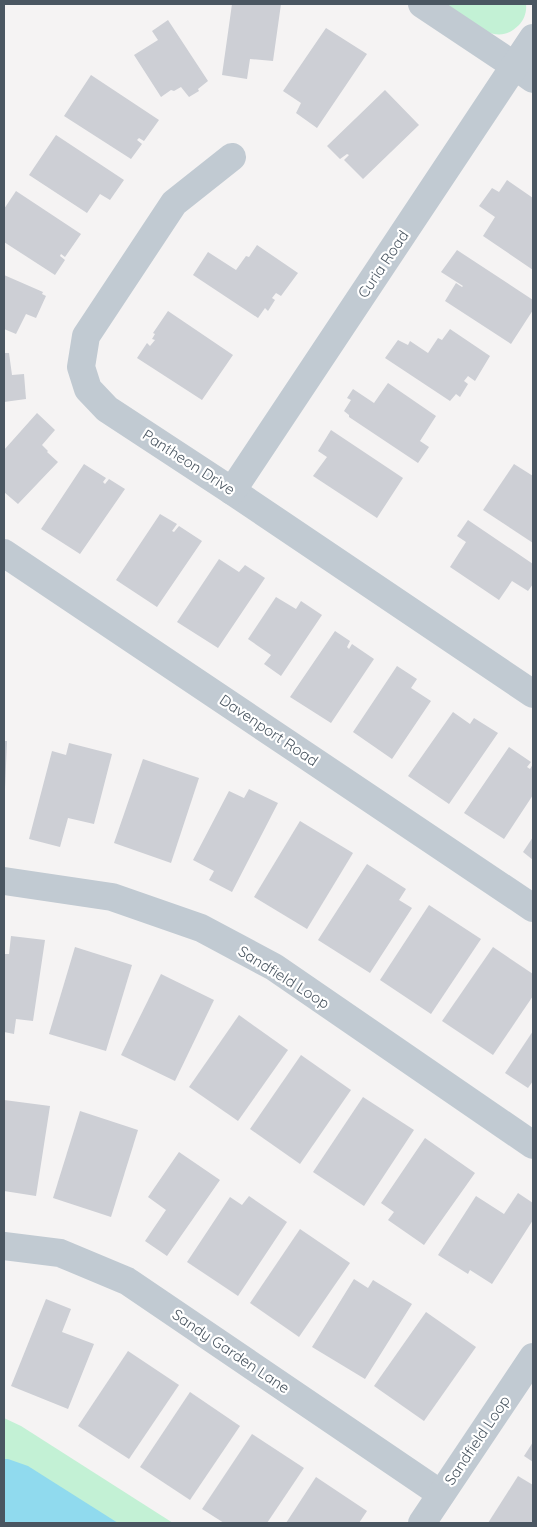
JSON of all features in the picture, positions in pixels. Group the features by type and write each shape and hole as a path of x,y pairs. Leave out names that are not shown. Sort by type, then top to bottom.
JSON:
{"street":[{"path":"422,4 524,72"},
{"name":"Curia Road","path":"232,491 524,72 533,38"},
{"name":"Pantheon Drive","path":"232,157 174,203 86,336 81,367 88,389 107,409 531,688"},
{"name":"Davenport Road","path":"4,553 533,908"},
{"name":"Sandfield Loop","path":"4,881 112,897 201,928 274,967 533,1145"},
{"name":"Sandy Garden Lane","path":"4,1246 60,1254 127,1281 441,1494"},
{"name":"Sandfield Loop","path":"422,1523 533,1357"}],"green space":[{"path":"443,4 526,4 526,7 525,16 519,25 506,34 500,35 481,29"},
{"path":"4,1418 21,1426 173,1523 4,1523"}],"water":[{"path":"4,1459 28,1466 118,1523 4,1523"}],"building":[{"path":"232,4 281,4 273,61 250,59 247,79 222,75"},
{"path":"168,20 208,81 198,89 199,91 189,97 181,87 174,91 171,90 161,97 134,55 158,40 152,31"},
{"path":"326,28 367,54 317,128 296,113 301,103 283,91"},
{"path":"91,75 159,120 144,141 139,138 137,140 142,144 131,159 64,116"},
{"path":"385,90 419,125 363,179 344,160 349,155 347,154 340,159 327,146"},
{"path":"56,135 124,180 110,200 100,194 87,213 29,175"},
{"path":"507,180 533,198 533,270 483,236 495,217 479,206 492,188 499,192"},
{"path":"16,191 81,234 65,257 61,254 60,256 65,260 55,275 4,242 4,209"},
{"path":"257,245 298,273 281,296 276,293 272,298 275,300 268,311 265,308 258,318 193,275 208,252 236,270 246,256 249,257"},
{"path":"457,250 533,300 533,310 511,344 445,301 456,283 463,286 441,272"},
{"path":"4,275 43,292 42,294 46,296 36,318 26,314 16,334 4,329"},
{"path":"168,311 233,355 202,400 137,358 147,343 150,346 155,340 152,339 155,334 153,333"},
{"path":"450,329 490,356 475,381 468,376 464,381 468,384 460,397 456,394 450,401 385,358 398,340 408,345 410,341 428,353 438,338 442,340"},
{"path":"4,353 9,353 12,375 24,374 26,399 4,402"},
{"path":"388,383 436,416 420,441 429,447 418,463 349,417 344,411 351,400 347,398 353,389 374,403"},
{"path":"37,413 55,430 42,445 58,462 18,504 4,492 4,450"},
{"path":"331,430 403,478 377,518 313,476 327,457 318,451"},
{"path":"84,464 106,478 103,482 105,484 109,479 125,489 80,554 41,529"},
{"path":"514,464 533,476 533,543 483,510"},
{"path":"160,514 177,524 172,531 174,532 179,526 202,541 157,607 116,580"},
{"path":"468,520 533,564 533,584 528,591 512,581 499,600 450,567 466,542 457,536"},
{"path":"219,559 239,572 245,565 265,578 218,648 177,622"},
{"path":"276,597 296,609 301,601 322,615 281,676 264,664 271,655 248,639"},
{"path":"335,631 350,641 347,647 349,649 352,644 374,659 331,723 290,697"},
{"path":"397,666 417,679 411,688 431,701 392,759 353,732"},
{"path":"453,712 470,724 474,718 498,733 449,804 408,776"},
{"path":"4,741 7,741 5,789 4,789"},
{"path":"69,743 112,754 94,824 68,818 60,847 29,839 52,751 66,755"},
{"path":"509,747 531,762 527,767 530,769 533,764 533,795 504,839 464,813"},
{"path":"143,759 199,778 171,863 114,843"},
{"path":"249,789 278,803 232,892 209,880 214,871 193,860 229,791 244,798"},
{"path":"300,821 353,853 307,929 254,897"},
{"path":"533,837 533,860 523,852"},
{"path":"367,864 406,889 399,900 412,908 370,973 318,940"},
{"path":"429,905 481,939 431,1014 380,980"},
{"path":"11,936 45,940 33,1021 16,1019 14,1034 4,1032 4,954 9,954"},
{"path":"75,947 132,965 106,1051 49,1034"},
{"path":"493,947 533,974 533,996 493,1055 442,1021"},
{"path":"161,974 214,1000 175,1081 121,1055"},
{"path":"239,1015 288,1050 238,1121 189,1087"},
{"path":"533,1031 533,1081 528,1088 505,1073"},
{"path":"301,1055 351,1090 300,1164 250,1129"},
{"path":"363,1097 414,1130 364,1206 313,1172"},
{"path":"4,1100 50,1106 36,1196 4,1191"},
{"path":"80,1111 138,1130 111,1217 53,1198"},
{"path":"425,1138 475,1173 424,1245 388,1220 394,1212 381,1203"},
{"path":"179,1152 220,1180 167,1256 145,1241 166,1210 148,1197"},
{"path":"518,1193 533,1203 533,1220 492,1284 470,1270 468,1274 438,1255 476,1196 504,1214"},
{"path":"249,1196 287,1222 238,1296 187,1262 230,1197 242,1205"},
{"path":"300,1229 350,1263 299,1337 250,1303"},
{"path":"354,1279 368,1288 373,1280 412,1304 365,1379 312,1347"},
{"path":"46,1299 71,1309 62,1332 94,1344 68,1409 11,1386"},
{"path":"426,1312 476,1347 424,1421 374,1386"},
{"path":"128,1351 179,1385 129,1459 78,1426"},
{"path":"190,1392 240,1426 190,1500 140,1467"},
{"path":"252,1434 304,1468 267,1523 224,1523 202,1509"},
{"path":"533,1442 533,1462 524,1456"},
{"path":"518,1476 533,1485 533,1523 488,1523"},
{"path":"316,1477 367,1511 359,1523 286,1523"}]}
